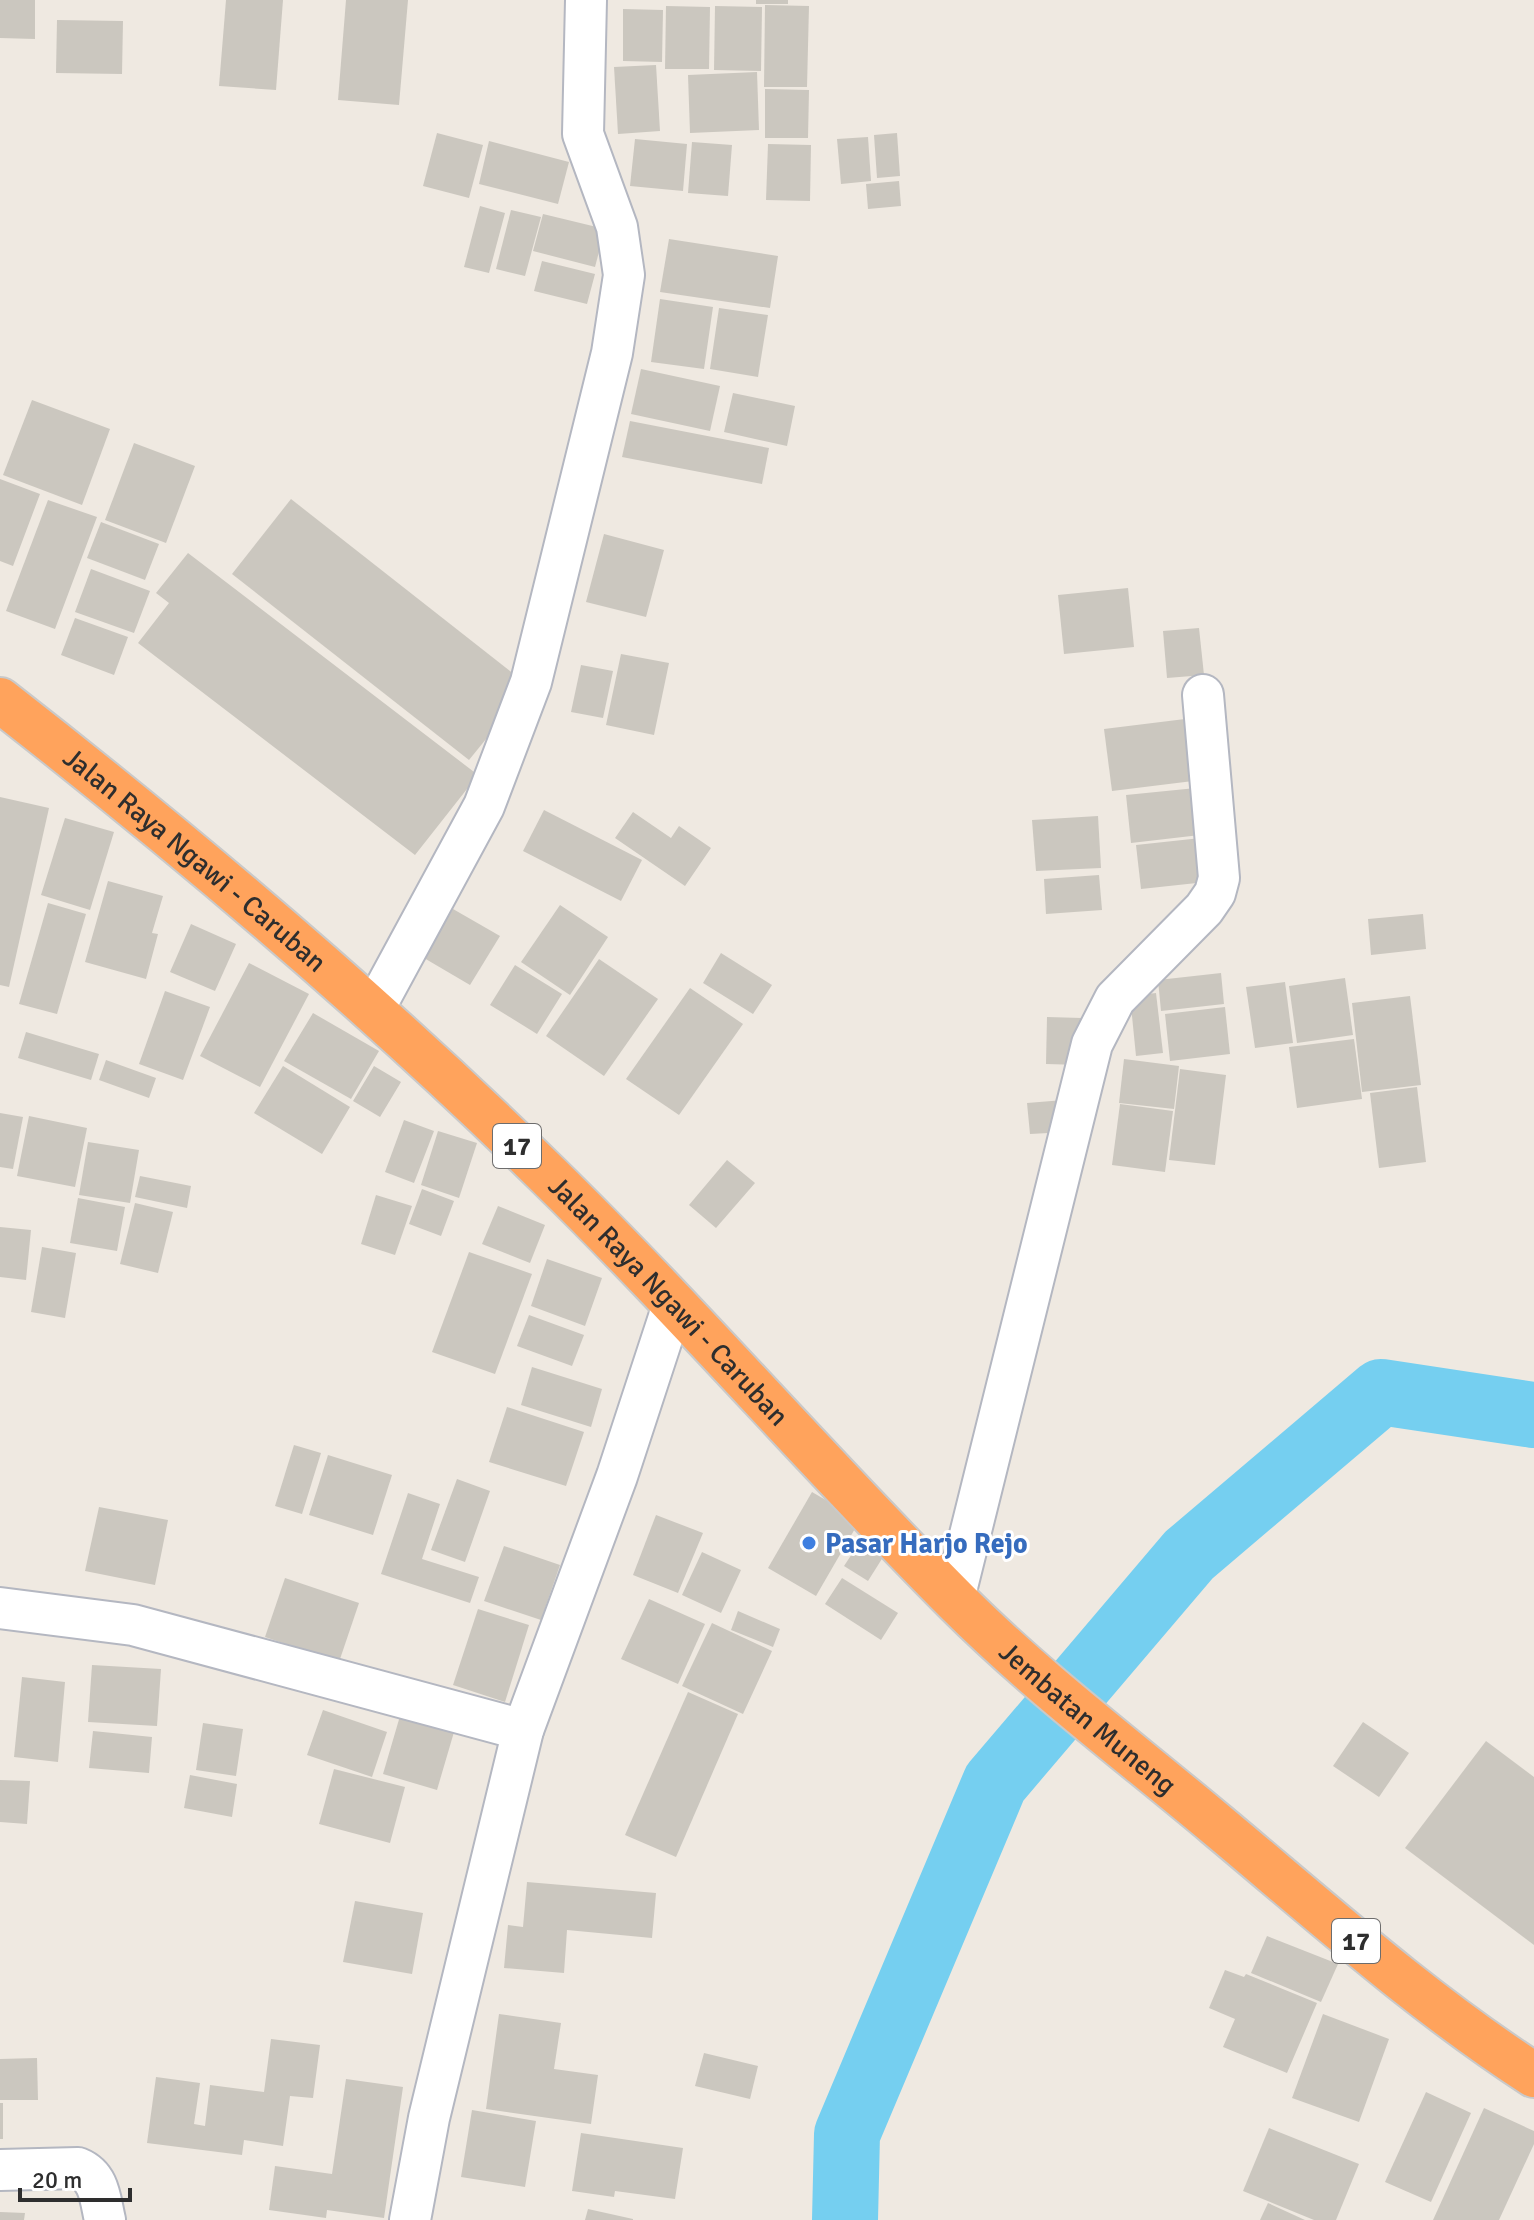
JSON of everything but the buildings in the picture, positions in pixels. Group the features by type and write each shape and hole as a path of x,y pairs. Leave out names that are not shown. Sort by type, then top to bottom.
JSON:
{"highway":[{"name":"Jalan Raya Ngawi - Caruban","path":"0,700 94,773 374,1009 549,1175 992,1636"},
{"name":"Jembatan Muneng","path":"992,1636 1396,1975 1485,2043 1534,2075"}],"street":[{"path":"374,1009 484,806 531,682 612,353 624,275 617,227 583,134 586,0"},
{"path":"954,1599 1092,1044 1115,999 1204,909 1215,893 1219,878 1203,695"},
{"path":"410,2220 429,2118 523,1730 617,1476 674,1302"},
{"path":"0,1608 133,1625 523,1730"},
{"path":"0,2170 78,2168 90,2173 96,2182 105,2220"}],"waterway":[{"path":"845,2220 847,2134 995,1783 1189,1555 1381,1392 1534,1415"}],"place":[{"name":"Pasar Harjo Rejo","path":"809,1543"}]}
